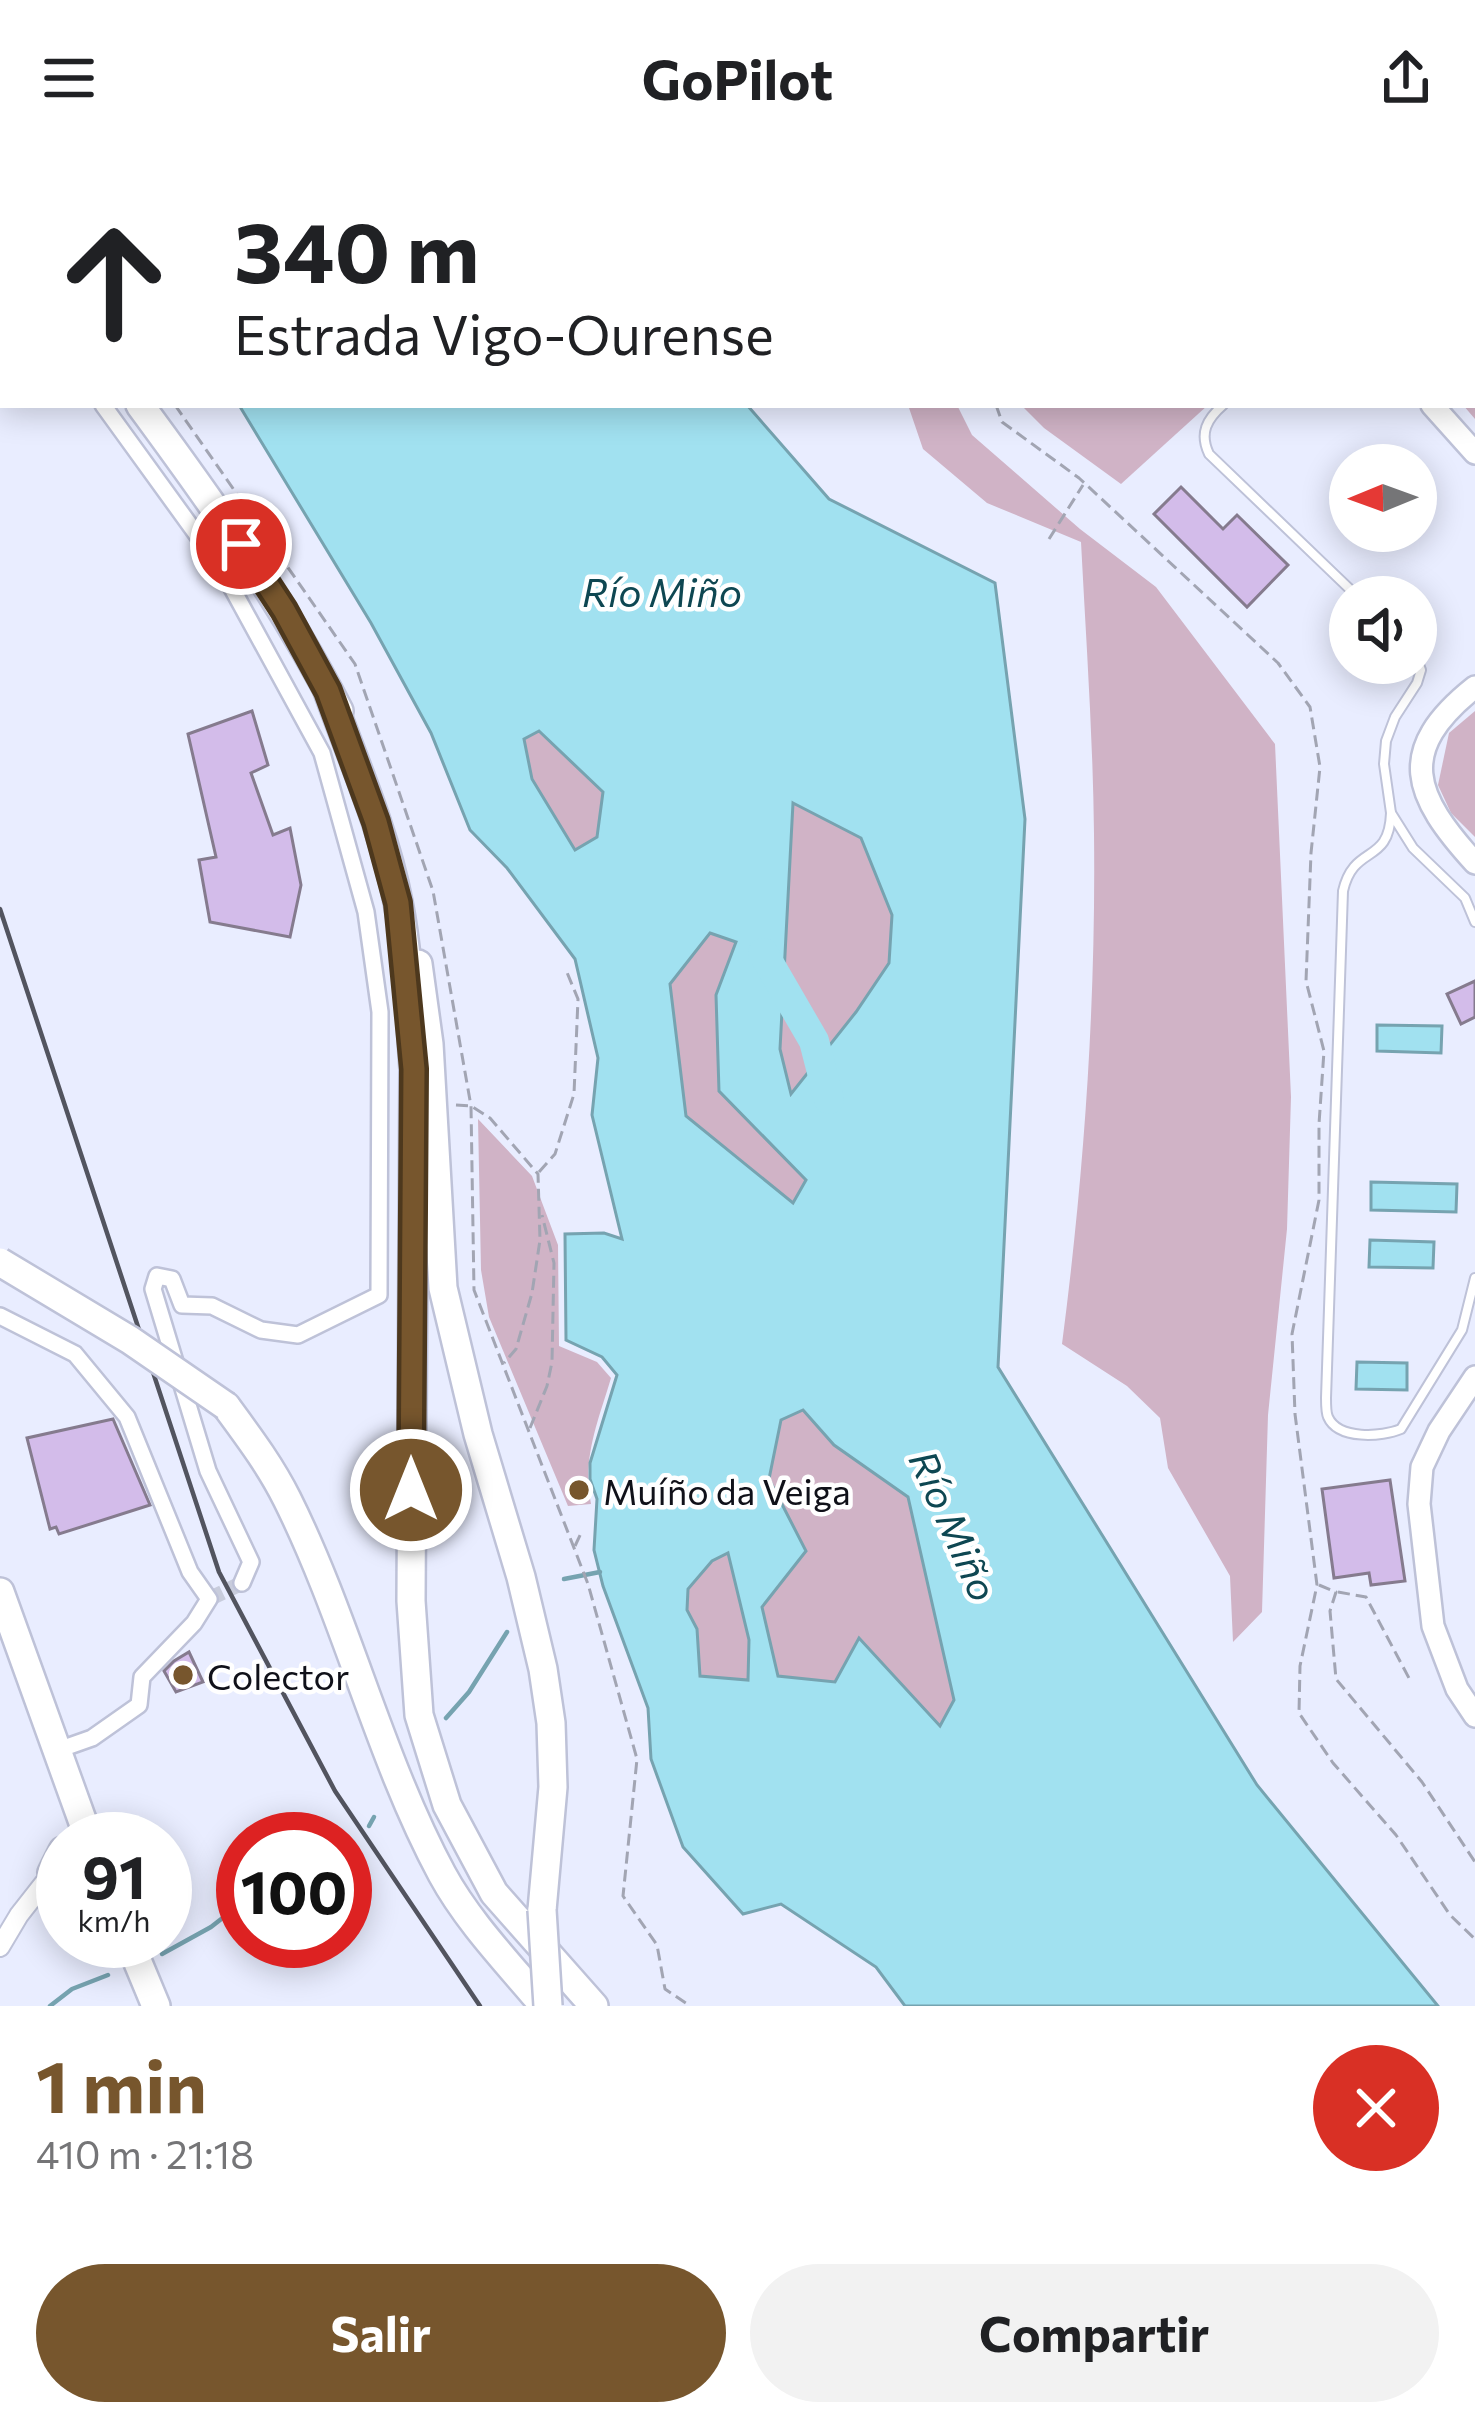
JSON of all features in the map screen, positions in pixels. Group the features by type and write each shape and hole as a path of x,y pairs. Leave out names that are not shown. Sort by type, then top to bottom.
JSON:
{"highway":[{"path":"142,408 284,610 370,772 401,864 429,1044 443,1288 543,1669 550,1724 553,1787 542,1910 544,2006"},
{"path":"328,691 376,822 398,903 408,992 414,1069 411,1601 419,1715 447,1805 494,1892 593,2006"},
{"path":"0,1262 130,1340 226,1406 253,1442 286,1497 444,1877 544,2006"},
{"path":"0,1592 80,1812"},
{"path":"69,1812 72,1789"},
{"path":"140,1968 155,2006"}],"main road":[{"path":"1435,408 1475,453"},
{"path":"1475,687 1452,706 1428,740 1420,770 1428,801 1446,831 1475,863"},
{"path":"1475,1377 1439,1431 1422,1467 1419,1504 1433,1627 1457,1689 1475,1716"}],"street":[{"path":"105,408 221,568 322,752 366,912 380,1012 380,1295 298,1335 261,1330 212,1306 182,1305 172,1279 157,1276 153,1289 208,1471 250,1562 242,1583"},
{"path":"0,1316 75,1354 128,1418 190,1572 209,1599 194,1623 142,1677 139,1705 92,1738 58,1750"},
{"path":"0,1947 36,1893"}],"lane":[{"path":"1219,408 1205,429 1203,442 1209,454 1336,576"},
{"path":"1416,684 1386,741 1391,813 1386,842 1347,872 1343,890 1326,1398 1331,1424 1344,1432 1366,1434 1401,1429 1462,1330 1475,1278"},
{"path":"1391,813 1413,848 1465,898 1475,922"}],"path":[{"path":"998,408 1002,422 1084,483 1278,663 1310,706 1320,767 1306,981 1324,1051 1319,1201 1292,1334 1295,1414 1317,1585 1300,1666 1299,1713 1333,1762 1396,1835 1450,1916 1475,1939"},
{"path":"1049,539 1084,483"},
{"path":"538,1174 555,1154 574,1094 578,999 566,970"},
{"path":"448,1104 471,1106 490,1118 538,1174 540,1240 532,1293 516,1349 503,1364"},
{"path":"529,1430 552,1361 554,1263 539,1205"},
{"path":"574,1548 582,1531"},
{"path":"579,1560 637,1759 623,1896 657,1945 665,1989 690,2006"},
{"path":"1317,1585 1366,1597 1410,1680"},
{"path":"1336,1592 1330,1611 1336,1679 1422,1782 1475,1862"}],"shaded area":[{"path":"909,408 958,408 972,435 1080,529 1156,587 1275,744 1291,1097 1287,1229 1268,1415 1262,1612 1233,1642 1230,1576 1168,1468 1160,1418 1127,1386 1062,1344 1077,1217 1093,962 1093,798 1081,542 987,503 923,449"},
{"path":"1024,408 1205,408 1121,484"},
{"path":"1475,711 1475,837 1451,813 1438,785 1449,733"},
{"path":"540,730 603,792 597,837 574,850 532,779 524,739"},
{"path":"793,802 861,838 892,915 889,963 790,1096 780,1049"},
{"path":"710,933 737,942 716,995 719,1090 806,1180 793,1204 686,1116 670,983"},
{"path":"478,1119 532,1176 558,1245 559,1346 597,1362 611,1378 590,1455 591,1504 568,1506 489,1317 481,1270"},
{"path":"803,1410 834,1445 908,1497 954,1700 940,1727 858,1639 835,1682 778,1677 762,1607 805,1551 769,1479 781,1420"},
{"path":"729,1553 749,1640 749,1681 700,1676 697,1629 687,1610 688,1589 712,1561"}],"water":[{"name":"Río Miño","path":"241,408 750,408 829,499 995,583 1025,819 998,1367 1257,1785 1438,2006 905,2006 876,1967 781,1904 743,1914 683,1847 651,1759 648,1708 594,1550 597,1499 590,1463 617,1375 602,1357 566,1340 565,1234 604,1233 622,1239 592,1115 598,1058 575,959 507,868 470,830 431,733 371,623","holes":["539,731 603,792 597,837 575,850 532,779 524,739","793,803 861,838 892,915 889,963 791,1094 780,1049","710,933 736,942 716,995 719,1091 806,1180 793,1203 686,1116 670,984","803,1410 834,1445 908,1497 954,1700 940,1726 859,1638 835,1682 778,1676 762,1607 806,1551 769,1479 781,1420","728,1553 749,1640 748,1680 700,1676 697,1629 687,1610 688,1589 712,1561"]},
{"path":"1377,1025 1442,1026 1441,1053 1377,1051"},
{"path":"1371,1182 1457,1184 1456,1212 1371,1210"},
{"path":"1370,1240 1434,1242 1433,1268 1369,1267"},
{"path":"1357,1362 1407,1363 1407,1390 1356,1389"}],"building":[{"path":"1181,487 1223,529 1237,515 1288,565 1247,607 1154,514"},
{"path":"252,711 268,765 251,773 273,835 290,828 301,885 290,937 210,922 199,860 216,857 188,734"},
{"path":"1475,981 1475,1017 1461,1024 1447,994"},
{"path":"113,1419 150,1505 59,1534 56,1527 50,1529 27,1438"},
{"path":"1390,1480 1405,1581 1371,1585 1369,1573 1334,1578 1322,1489"},
{"name":"Colector","path":"189,1652 203,1682 176,1692 164,1671"}],"waterway":[{"name":"Río Miño","path":"763,953 814,1041 829,1099"},
{"path":"564,1579 600,1572"},
{"path":"446,1718 469,1692 507,1632"},
{"path":"372,1821 374,1817"},
{"path":"192,1937 216,1923"},
{"path":"50,2006 72,1989 108,1975"}],"tunnel":[{"path":"209,1599 242,1583"}],"railway":[{"path":"0,909 219,1572 335,1791 480,2006"}],"place":[{"name":"Muíño da Veiga","path":"579,1490"},
{"name":"Colector","path":"183,1675"}],"route":[{"path":"241,544 307,648 328,691 376,822 398,903 414,1069 411,1490"}]}
